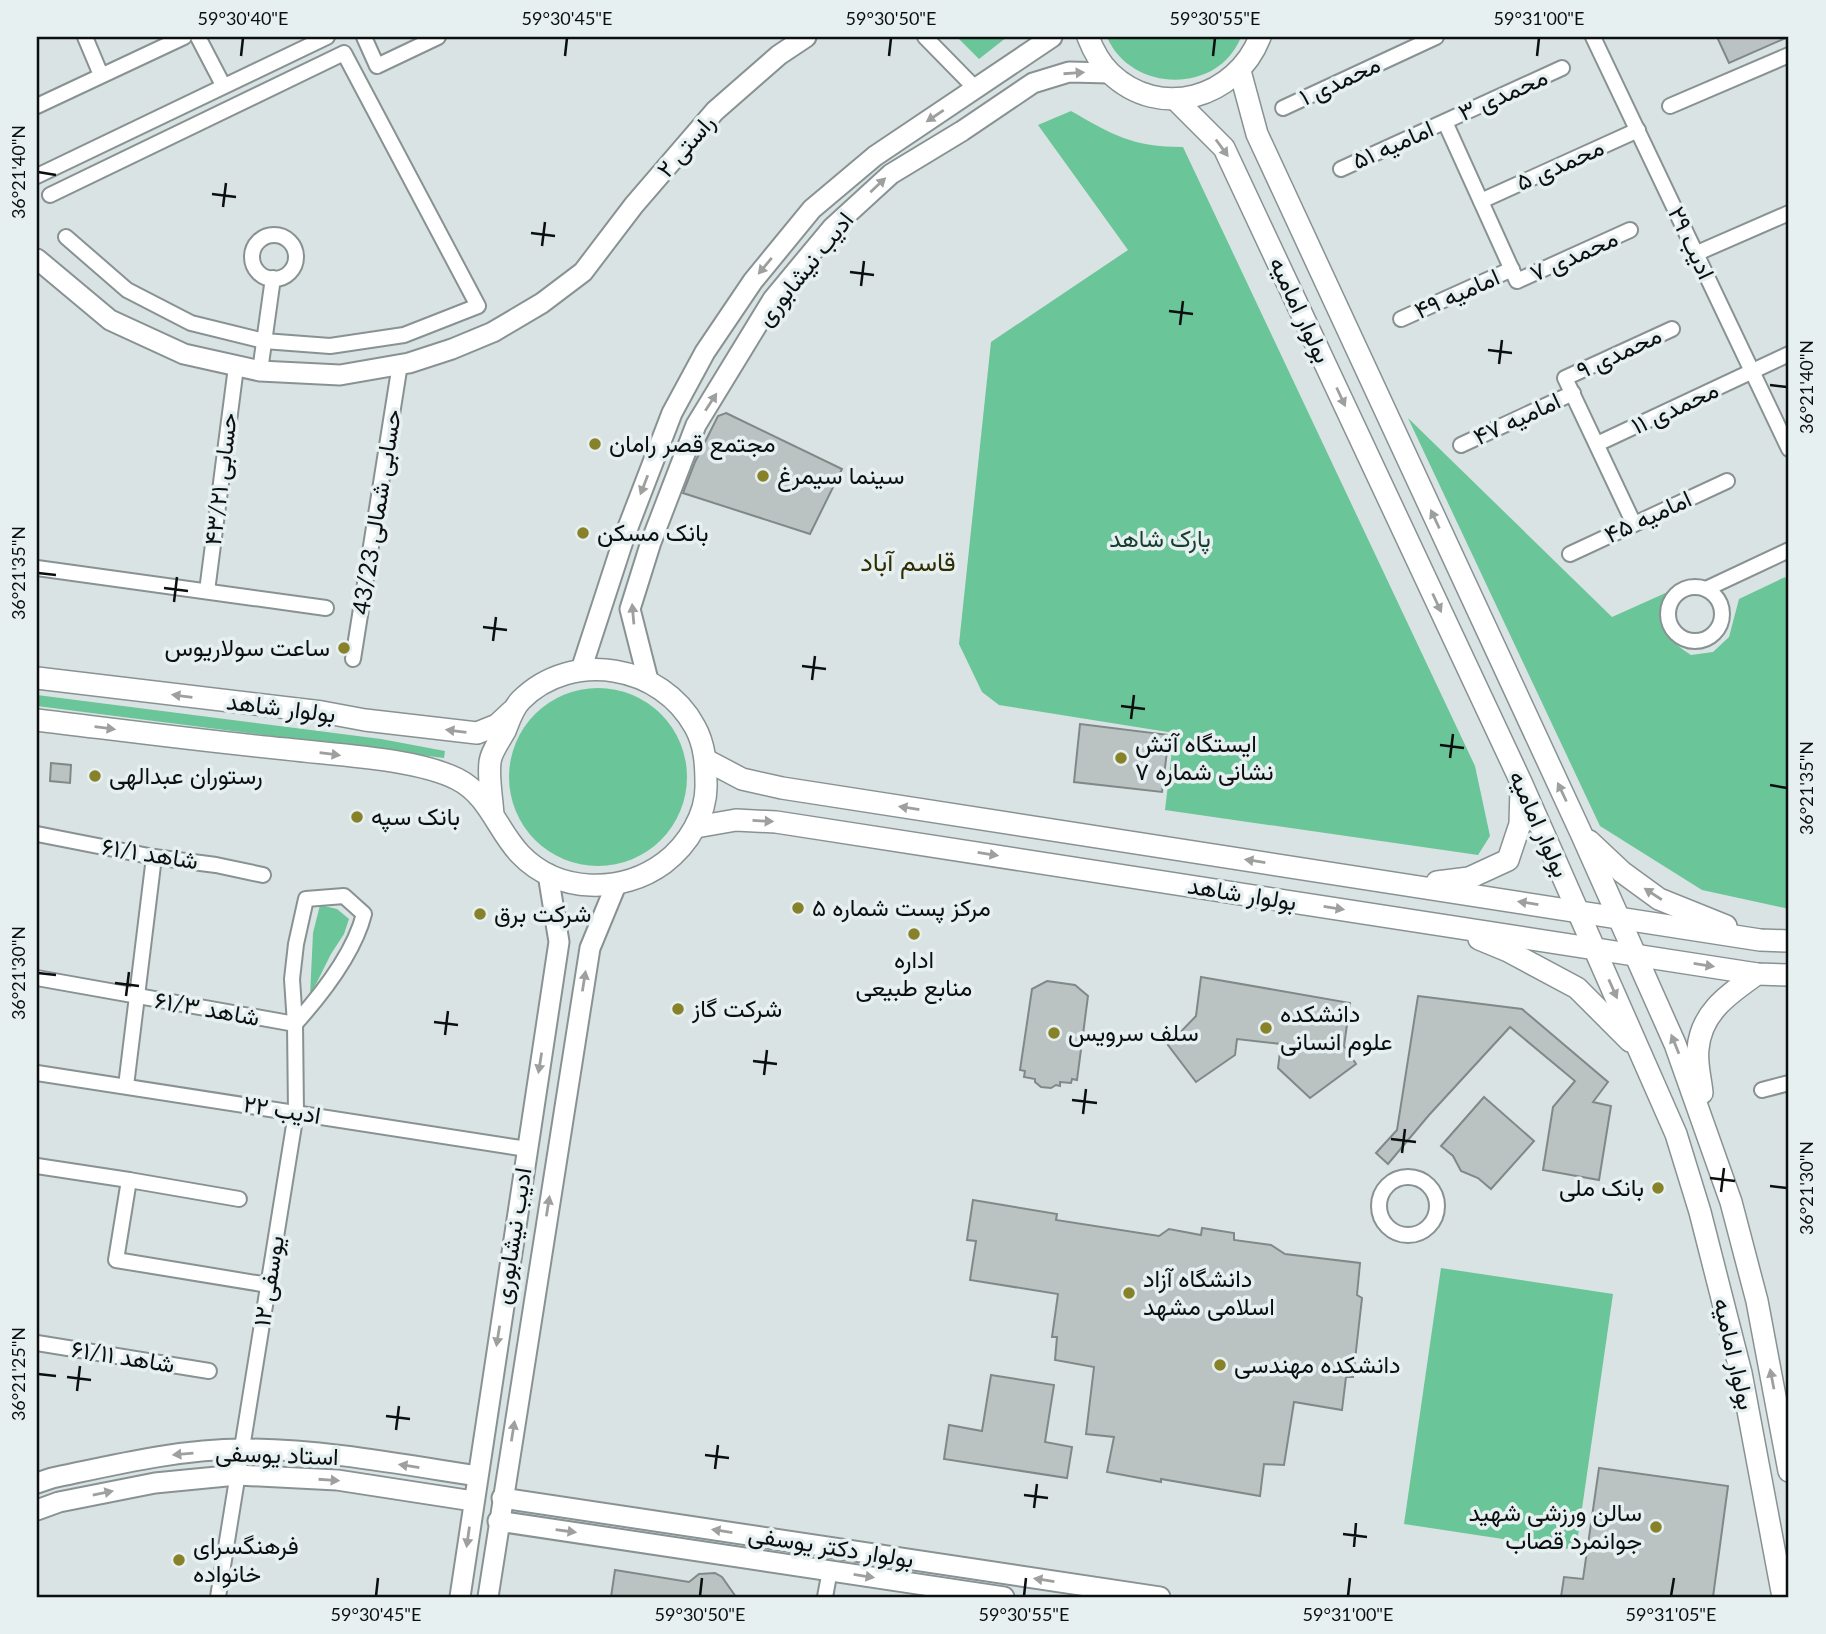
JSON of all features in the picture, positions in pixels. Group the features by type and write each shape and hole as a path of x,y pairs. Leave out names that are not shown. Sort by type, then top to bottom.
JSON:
{"main road":[{"name":"راستی ۲","path":"38,262 110,320 184,354 236,367 260,371 340,375 400,364 452,349 493,332 542,303 583,272 634,205 715,111 779,55 806,37"},
{"name":"ادیب نیشابوری","path":"581,670 625,535 672,413 705,352 753,281 813,209 875,156 1052,37"},
{"path":"1088,37 1095,54 1110,73 1129,87 1152,96 1175,99 1199,96 1221,86 1240,71 1254,52 1260,37"},
{"name":"بولوار امامیه","path":"1240,71 1257,134 1581,833 1675,1044 1731,1202 1757,1301 1789,1471"},
{"name":"ادیب نیشابوری","path":"648,680 630,609 651,542 696,425 773,299 832,228 891,174 962,131 1033,83 1069,72 1110,73"},
{"name":"بولوار امامیه","path":"1175,99 1224,148 1521,782 1676,1134 1700,1212 1741,1373 1783,1597"},
{"path":"581,670 615,670 648,680 676,700 696,728 706,760 706,794 696,827 676,854 648,875 615,885 581,885 548,874 521,855 493,815 490,760 516,707 521,700 548,680 581,670"},
{"name":"بولوار شاهد","path":"37,678 477,733 497,725 516,707"},
{"name":"بولوار شاهد","path":"37,720 415,765 457,779 478,793 493,815"},
{"name":"بولوار شاهد","path":"706,760 742,779 782,788 1760,940 1789,941"},
{"path":"1410,885 1469,878 1508,860 1520,824 1521,782"},
{"name":"بولوار شاهد","path":"696,827 736,820 776,822 1757,974 1789,975"},
{"path":"1581,833 1622,872 1659,899 1760,940"},
{"name":"ادیب نیشابوری","path":"460,1597 559,942 548,874"},
{"name":"ادیب نیشابوری","path":"488,1597 590,948 615,885"},
{"path":"1438,924 1508,951 1577,988 1642,1054"},
{"path":"1705,1124 1698,1050 1705,1020 1723,999 1757,974"},
{"name":"استاد یوسفی","path":"37,1483 151,1457 242,1449 340,1455 477,1476"},
{"name":"استاد یوسفی","path":"37,1510 155,1483 237,1475 337,1480 473,1501"},
{"name":"بولوار دکتر یوسفی","path":"502,1498 1160,1597"},
{"name":"بولوار دکتر یوسفی","path":"498,1521 1004,1597"}],"street":[{"path":"85,37 101,75"},
{"path":"37,106 184,37"},
{"path":"198,37 223,85"},
{"path":"37,176 327,37"},
{"path":"364,37 377,66 438,37"},
{"path":"925,37 975,89"},
{"name":"محمدی ۱","path":"1283,108 1436,37"},
{"name":"ادیب ۲۹","path":"1593,37 1789,449"},
{"path":"50,195 344,53 478,306 404,335 330,346 264,341 191,324 127,290 66,237"},
{"path":"1670,106 1789,54"},
{"name":"محمدی ۳","path":"1445,122 1562,68"},
{"path":"1445,122 1515,275"},
{"name":"امامیه ۵۱","path":"1341,169 1445,122"},
{"name":"محمدی ۵","path":"1481,201 1638,130"},
{"path":"1695,254 1789,213"},
{"name":"محمدی ۷","path":"1515,275 1630,230"},
{"name":"امامیه ۴۹","path":"1401,319 1515,275"},
{"path":"260,371 273,278"},
{"name":"محمدی ۹","path":"1573,393 1566,378 1672,329"},
{"name":"محمدی ۱۱","path":"1597,444 1789,354"},
{"name":"حسابی شمالی 43/23","path":"353,659 400,364"},
{"name":"حسابی ۴۳/۲۱","path":"207,592 236,367"},
{"path":"1573,393 1634,524"},
{"name":"امامیه ۴۷","path":"1461,445 1573,393"},
{"name":"امامیه ۴۵","path":"1570,554 1727,481"},
{"path":"1706,589 1789,550"},
{"path":"37,568 326,608"},
{"name":"شاهد ۶۱/۱","path":"37,834 263,875"},
{"path":"126,1086 155,857"},
{"name":"یوسفی ۱۲","path":"218,1597 296,1113 292,979 296,943 306,899 344,896 364,914 360,929 321,996 295,1024"},
{"name":"شاهد ۶۱/۳","path":"37,978 295,1024"},
{"name":"ادیب ۲۲","path":"37,1073 527,1149"},
{"path":"1762,1090 1789,1083"},
{"path":"37,1166 239,1199"},
{"path":"1408,1177 1417,1178 1432,1189 1438,1207 1432,1224 1426,1230 1410,1236 1401,1235 1385,1226 1378,1203 1390,1183 1408,1177"},
{"path":"129,1180 116,1260 268,1285"},
{"name":"شاهد ۶۱/۱۱","path":"37,1343 209,1371"},
{"path":"825,1597 830,1570"}],"green space":[{"path":"957,37 1007,37 979,59"},
{"path":"1107,37 1241,37 1230,56 1214,69 1195,77 1174,80 1154,77 1135,69 1119,55"},
{"name":"پارک شاهد","path":"1071,111 1099,127 1136,142 1183,147 1475,766 1490,836 1478,855 1165,810 1174,733 999,705 982,692 959,644 991,342 1128,250 1038,125"},
{"path":"1408,418 1612,617 1670,591 1664,614 1664,629 1673,641 1691,655 1713,652 1729,637 1739,599 1785,577 1789,585 1789,909 1702,890 1600,826"},
{"path":"598,688 632,695 661,714 680,743 687,777 680,811 661,840 632,859 598,866 564,859 535,840 516,811 509,777 516,743 535,714 564,695"},
{"path":"37,695 381,739 445,751 444,758 37,706"},
{"path":"320,905 337,909 349,919 344,934 310,996 313,933"},
{"path":"1441,1268 1613,1294 1576,1550 1404,1524"}],"building":[{"path":"1717,37 1788,37 1729,63"},
{"name":"سینما سیمرغ","path":"726,413 842,469 810,534 683,493 718,416"},
{"name":"ایستگاه آتش نشانی شماره ۷","path":"1080,724 1169,735 1162,792 1074,782"},
{"path":"51,763 71,765 70,783 50,781"},
{"name":"دانشکده علوم انسانی","path":"1201,977 1350,1003 1344,1046 1356,1064 1310,1098 1278,1068 1281,1044 1237,1039 1235,1055 1196,1082 1168,1045 1196,1016"},
{"name":"سلف سرویس","path":"1047,981 1075,985 1088,996 1077,1080 1072,1079 1071,1083 1060,1082 1060,1086 1051,1088 1041,1087 1035,1079 1024,1077 1025,1071 1020,1070 1032,989"},
{"path":"1418,996 1522,1009 1608,1082 1593,1102 1611,1106 1599,1180 1543,1170 1553,1107 1575,1081 1510,1027 1388,1164 1376,1153 1397,1130"},
{"path":"1484,1097 1534,1141 1491,1189 1478,1178 1461,1171 1453,1156 1441,1146"},
{"name":"دانشکده مهندسی","path":"973,1200 1057,1214 1056,1220 1159,1236 1169,1229 1201,1235 1202,1228 1234,1233 1234,1240 1271,1245 1285,1254 1360,1263 1357,1295 1362,1298 1353,1377 1346,1377 1342,1410 1294,1402 1284,1465 1264,1464 1260,1496 1107,1472 1114,1437 1086,1434 1094,1367 1055,1360 1057,1337 1052,1337 1058,1294 970,1280 976,1241 967,1240"},
{"path":"991,1375 1054,1385 1045,1442 1072,1447 1067,1478 944,1459 949,1425 982,1431"},
{"name":"سالن ورزشی شهید جوانمرد قصاب","path":"1599,1468 1728,1486 1713,1597 1561,1597 1564,1577 1583,1579"},
{"path":"615,1570 689,1582 699,1574 715,1573 722,1577 736,1597 611,1597"}],"place":[{"name":"مجتمع قصر رامان","path":"595,444"},
{"name":"سینما سیمرغ","path":"763,476"},
{"name":"بانک مسکن","path":"583,533"},
{"name":"ساعت سولاریوس","path":"344,648"},
{"name":"ایستگاه آتش نشانی شماره ۷","path":"1121,758"},
{"name":"رستوران عبدالهی","path":"95,776"},
{"name":"بانک سپه","path":"357,817"},
{"name":"مرکز پست شماره ۵","path":"798,908"},
{"name":"شرکت برق","path":"480,914"},
{"name":"اداره منابع طبیعی","path":"914,934"},
{"name":"شرکت گاز","path":"678,1009"},
{"name":"دانشکده علوم انسانی","path":"1266,1028"},
{"name":"سلف سرویس","path":"1054,1033"},
{"name":"بانک ملی","path":"1658,1188"},
{"name":"دانشگاه آزاد اسلامی مشهد","path":"1129,1293"},
{"name":"دانشکده مهندسی","path":"1220,1365"},
{"name":"سالن ورزشی شهید جوانمرد قصاب","path":"1656,1527"},
{"name":"فرهنگسرای خانواده","path":"179,1560"}],"district":[{"name":"قاسم آباد","path":"908,562"}]}
